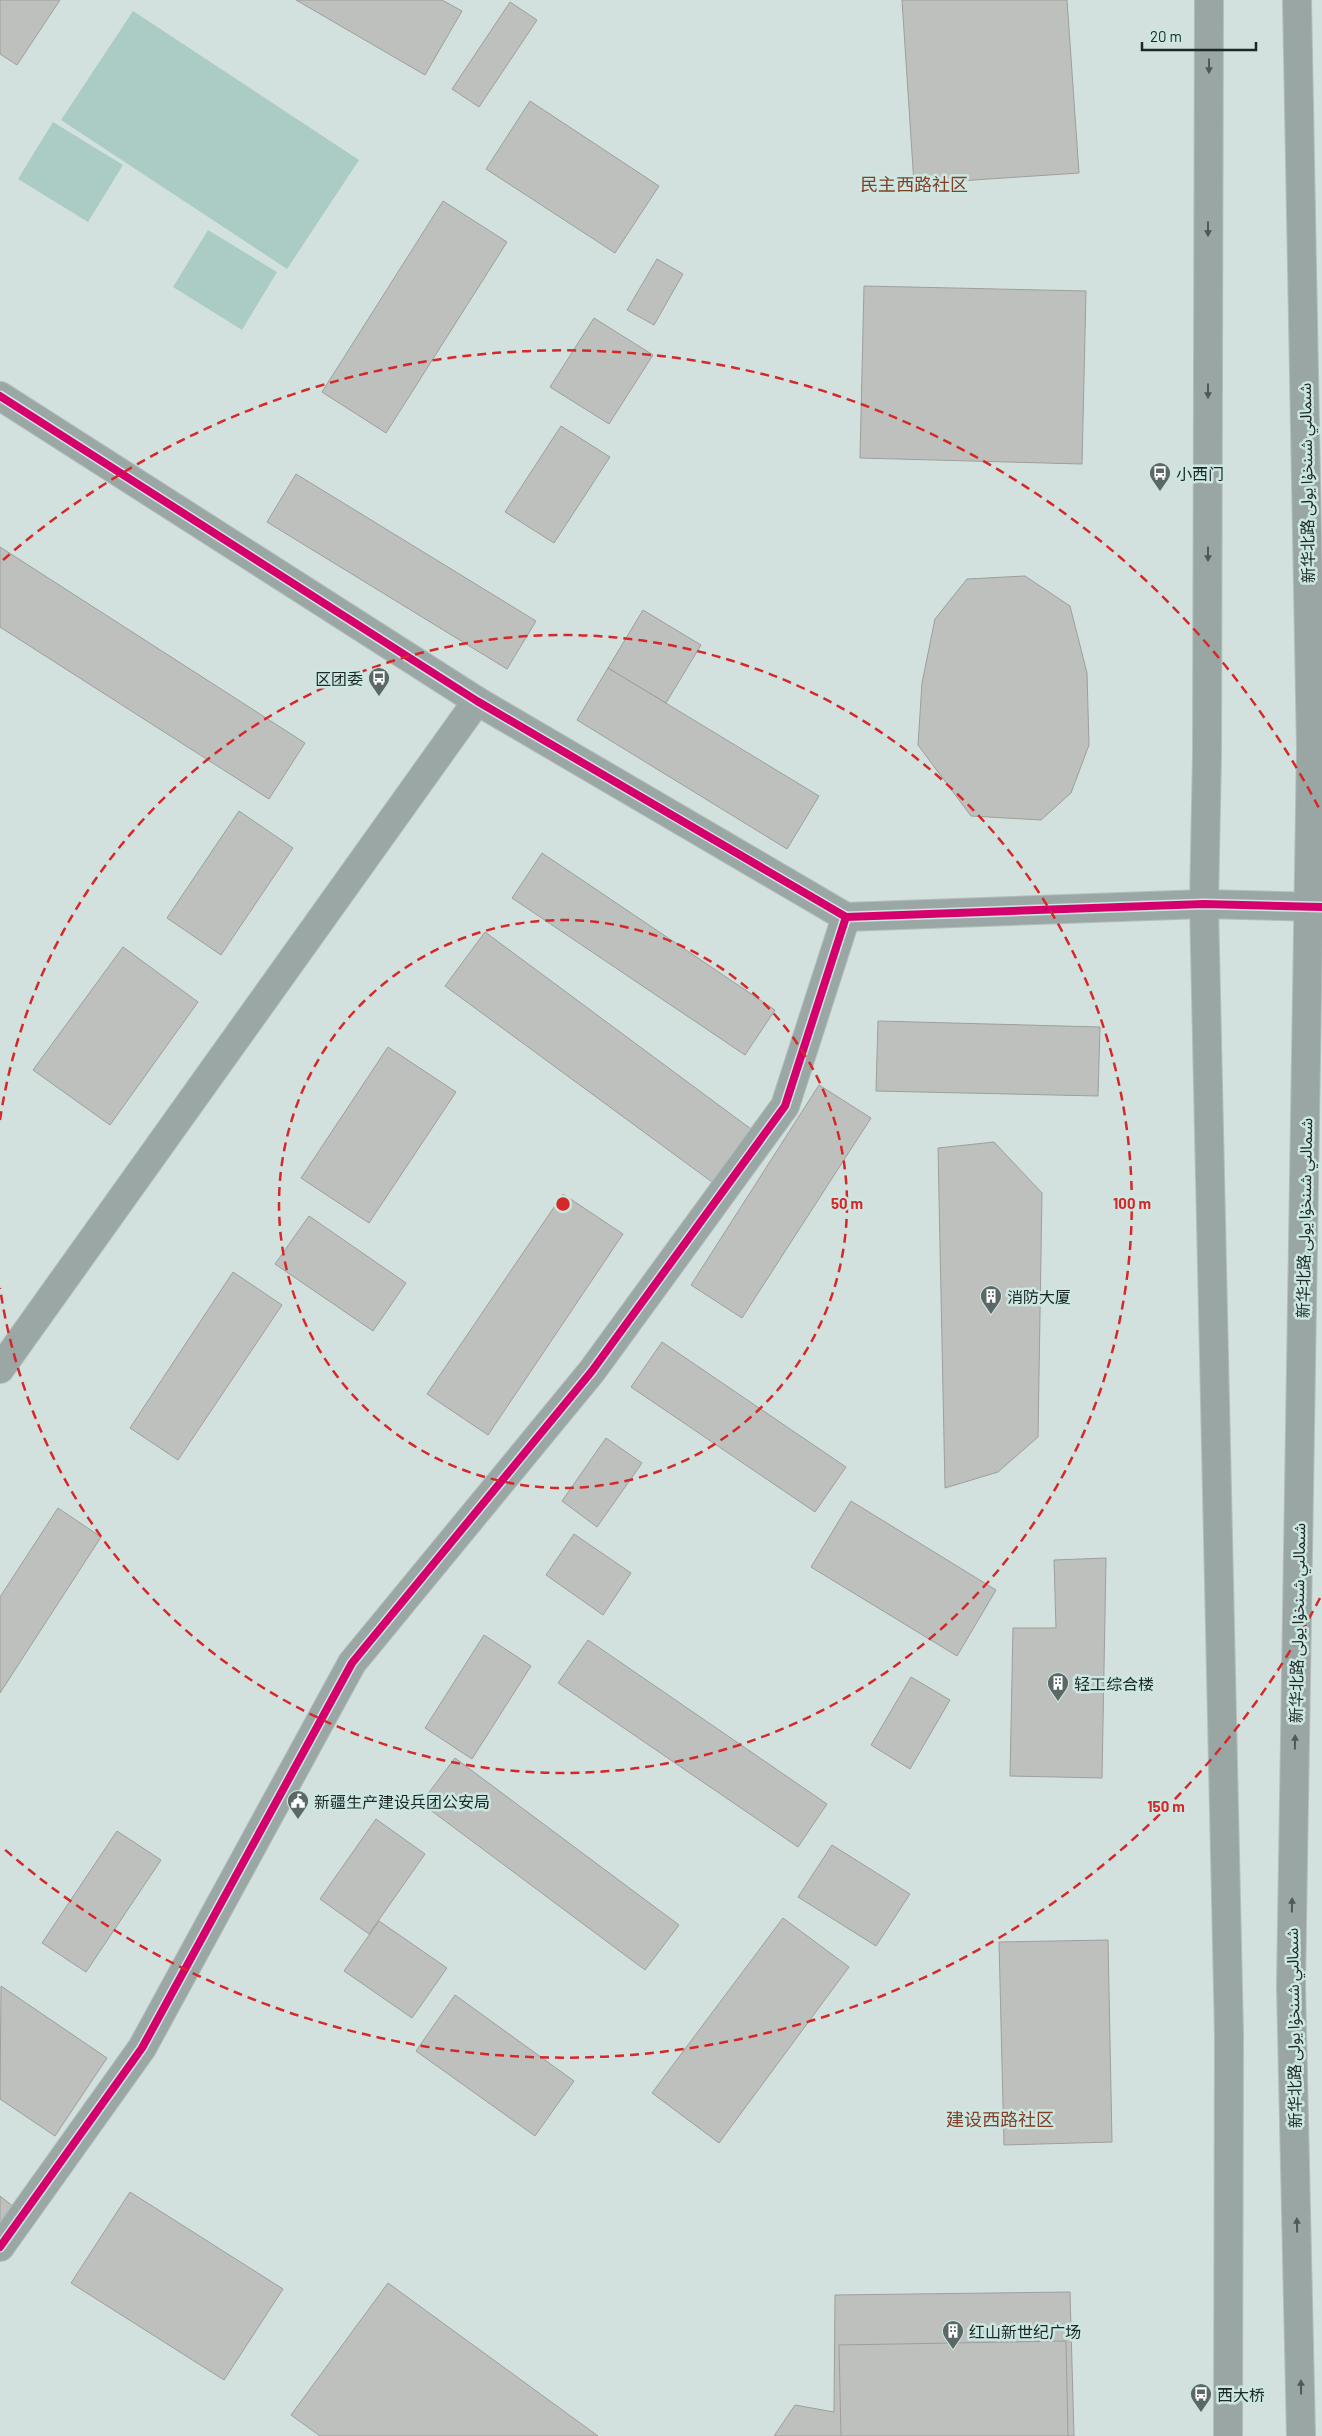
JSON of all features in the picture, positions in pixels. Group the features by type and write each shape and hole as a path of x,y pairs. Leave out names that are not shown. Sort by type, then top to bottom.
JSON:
{"main road":[{"path":"1209,0 1207,755 1204,904 1229,2035 1228,2436"},
{"name":"新华北路 شىمالىي شىنخۇا يولى","path":"1297,0 1315,906 1291,1986 1301,2436"}],"street":[{"path":"0,396 477,701 846,917 1204,904 1315,906"},
{"path":"0,1369 477,701"},
{"path":"0,2247 142,2048 352,1663 592,1371 785,1106 846,917"}],"green space":[{"path":"133,11 359,160 287,269 61,120"},
{"path":"53,122 123,165 88,222 18,179"},
{"path":"208,230 277,272 242,330 173,287"}],"building":[{"path":"0,0 60,0 17,65 0,54"},
{"path":"296,0 442,0 462,11 425,75"},
{"path":"902,0 1067,0 1079,173 914,184"},
{"path":"510,2 537,20 479,107 452,89"},
{"path":"530,101 659,186 615,253 486,169"},
{"path":"443,201 507,242 386,433 322,392"},
{"path":"657,259 683,274 654,325 627,310"},
{"path":"864,286 1086,291 1082,464 860,458"},
{"path":"594,318 653,355 609,424 550,387"},
{"path":"561,426 610,457 554,543 505,512"},
{"path":"296,474 536,621 507,669 267,522"},
{"path":"0,547 305,743 269,799 0,627"},
{"path":"1025,576 1070,606 1087,673 1089,745 1071,793 1041,820 971,816 918,745 922,683 935,619 967,579"},
{"path":"643,610 701,645 666,703 608,668"},
{"path":"608,668 819,796 787,849 577,720"},
{"path":"239,811 293,848 221,955 167,918"},
{"path":"542,853 775,1010 745,1055 512,898"},
{"path":"485,932 751,1129 712,1182 445,986"},
{"path":"123,947 198,1002 110,1125 33,1070"},
{"path":"878,1021 1100,1027 1098,1096 876,1091"},
{"path":"388,1047 456,1092 369,1223 301,1178"},
{"path":"819,1085 871,1118 742,1318 691,1285"},
{"name":"消防大厦","path":"994,1142 1042,1193 1038,1437 998,1472 945,1488 938,1148"},
{"path":"563,1194 623,1234 488,1435 427,1394"},
{"path":"309,1216 406,1283 373,1331 275,1264"},
{"path":"233,1272 282,1305 178,1460 130,1428"},
{"path":"662,1342 846,1467 815,1512 631,1387"},
{"path":"606,1438 642,1463 597,1527 562,1501"},
{"path":"851,1501 996,1590 957,1656 811,1567"},
{"path":"58,1508 101,1537 0,1693 0,1597"},
{"path":"574,1534 631,1573 603,1615 546,1575"},
{"name":"轻工综合楼","path":"1106,1558 1102,1778 1010,1776 1013,1628 1056,1628 1054,1560"},
{"path":"484,1635 531,1666 472,1759 425,1728"},
{"path":"588,1640 827,1804 798,1847 558,1683"},
{"path":"911,1677 950,1700 910,1769 871,1745"},
{"path":"455,1758 679,1925 645,1970 421,1803"},
{"path":"376,1819 425,1854 369,1934 320,1899"},
{"path":"117,1831 161,1860 86,1972 42,1943"},
{"path":"832,1845 910,1894 876,1946 798,1897"},
{"path":"783,1918 849,1967 719,2143 652,2093"},
{"path":"379,1921 447,1968 412,2018 344,1971"},
{"path":"1108,1940 1112,2142 1004,2145 999,1942"},
{"path":"1,1986 107,2058 55,2136 0,2099"},
{"path":"455,1995 574,2081 535,2136 416,2051"},
{"path":"130,2192 283,2289 224,2380 71,2283"},
{"path":"0,2196 19,2211 0,2235"},
{"path":"388,2283 598,2436 320,2436 291,2415"},
{"name":"红山新世纪广场","path":"1070,2292 1074,2436 774,2436 795,2405 834,2412 835,2295"},
{"path":"1066,2341 1068,2436 841,2436 839,2345"}],"cycle path":[{"path":"0,396 477,701 846,917 1204,904 1322,907"},
{"path":"0,2247 142,2048 352,1663 592,1371 785,1106 846,917"}],"place":[{"name":"小西门","path":"1160,492"},
{"name":"区团委","path":"379,697"},
{"name":"消防大厦","path":"991,1315"},
{"name":"轻工综合楼","path":"1058,1702"},
{"name":"新疆生产建设兵团公安局","path":"298,1820"},
{"name":"红山新世纪广场","path":"953,2350"},
{"name":"西大桥","path":"1201,2413"}],"district":[{"name":"民主西路社区","path":"914,184"},
{"name":"建设西路社区","path":"1000,2119"}]}
